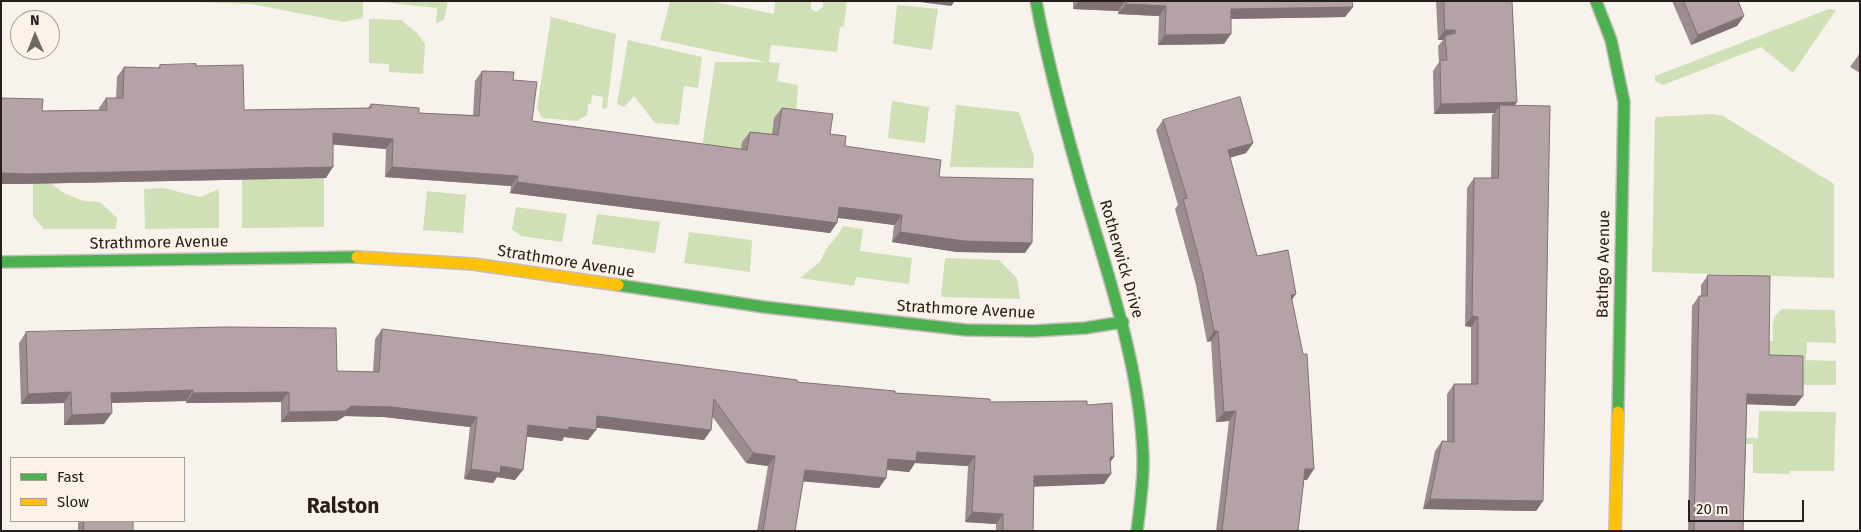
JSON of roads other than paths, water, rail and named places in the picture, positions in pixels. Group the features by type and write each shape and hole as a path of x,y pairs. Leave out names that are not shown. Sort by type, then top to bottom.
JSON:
{"street":[{"name":"Rotherwick Drive","path":"1036,1 1054,89 1123,322 1135,377 1143,440 1142,505 1137,531"},
{"name":"Bathgo Avenue","path":"1596,1 1611,40 1624,102 1615,531"},
{"name":"Strathmore Avenue","path":"1,262 372,257 473,264 764,307 966,330 1033,331 1085,328 1123,322"}],"district":[{"name":"Ralston","path":"343,507"}]}
